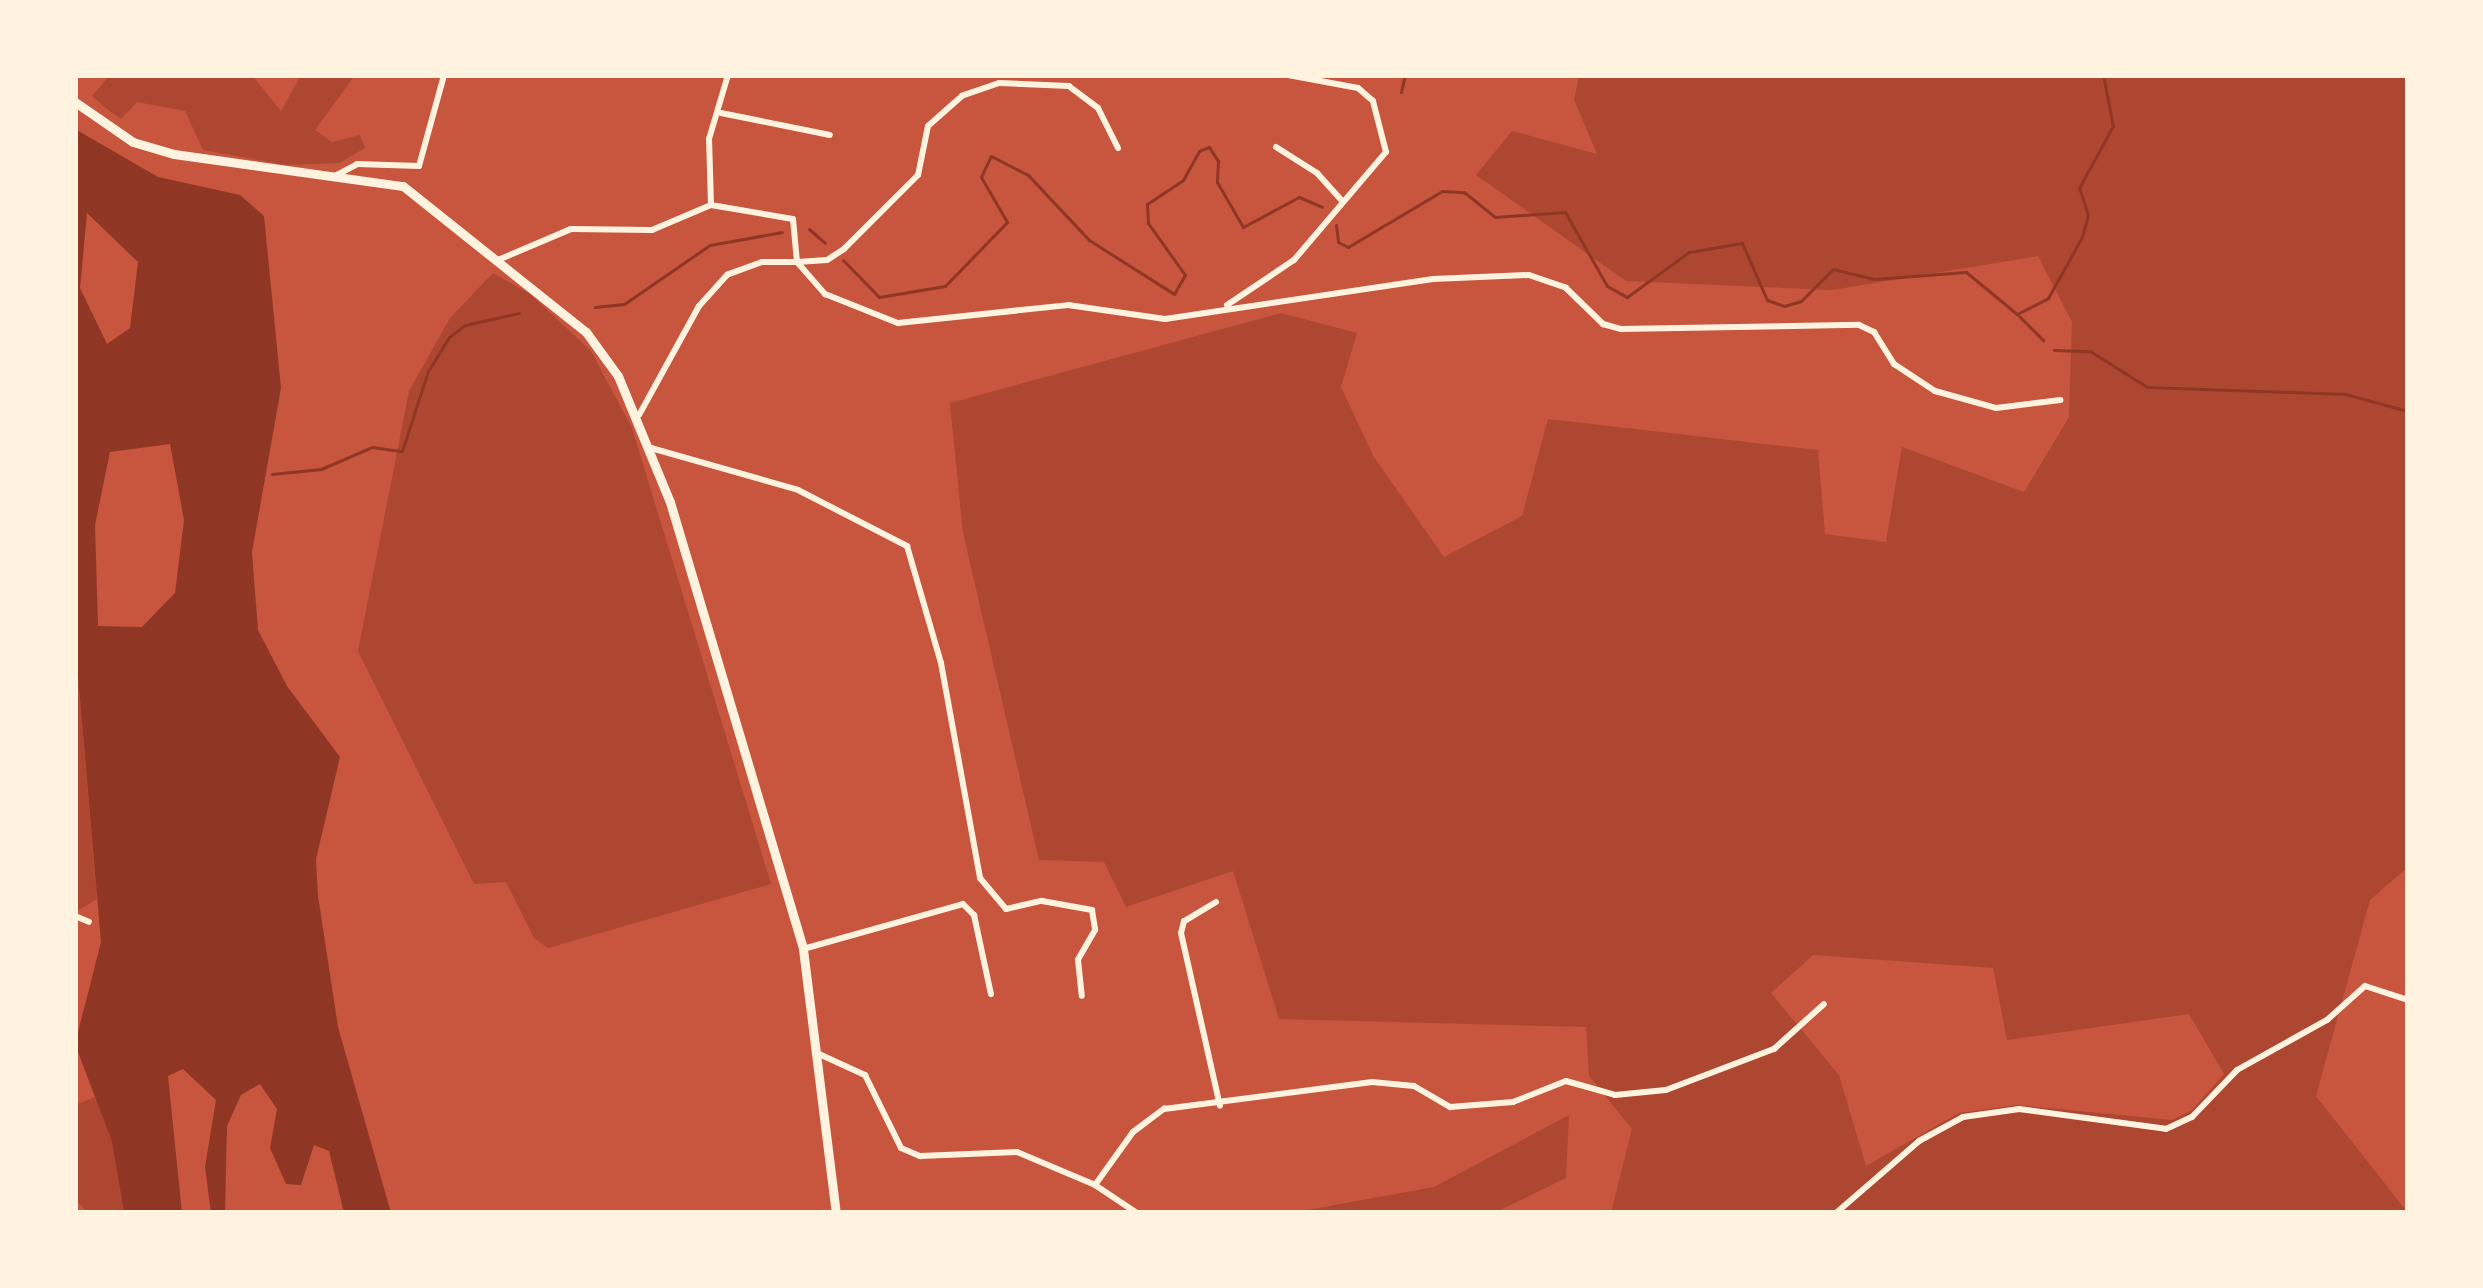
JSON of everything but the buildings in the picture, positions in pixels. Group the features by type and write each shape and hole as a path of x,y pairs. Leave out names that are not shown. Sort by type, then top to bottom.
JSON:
{"main road":[{"path":"75,102 133,142 174,154 404,186 586,332 638,415 651,448 803,950 836,1213"}],"street":[{"path":"334,177 357,164 419,166 444,75"},
{"path":"711,205 710,139 728,75"},
{"path":"1225,307 1281,272 1386,152 1373,101 1346,84 1288,75"},
{"path":"638,415 699,306 728,275 762,262 827,260 844,249 919,176 928,126 980,89 1070,86 1098,108 1118,148"},
{"path":"721,113 830,135"},
{"path":"1276,147 1317,172 1342,201"},
{"path":"498,260 572,229 652,230 711,205 793,219 797,262 825,294 898,322 1036,306 1165,319 1433,279 1529,275 1566,288 1603,324 1621,329 1859,325 1874,332 1894,364 1935,391 1996,408 2061,400"},
{"path":"651,448 798,490 907,546 940,663 980,878 1006,909 1042,901 1092,910 1095,929 1078,960 1082,996"},
{"path":"1216,902 1184,921 1181,933 1220,1106"},
{"path":"803,950 963,904 974,915 991,994"},
{"path":"75,916 89,922"},
{"path":"1835,1213 1907,1154 1963,1117 2019,1109 2177,1126 2237,1070 2327,1020 2365,986 2408,1000"},
{"path":"1095,1185 1144,1120 1164,1109 1220,1106 1372,1082 1414,1086 1450,1107 1513,1102 1566,1081 1615,1095 1666,1090 1774,1049 1824,1004"},
{"path":"819,1054 865,1075 901,1148 920,1156 1017,1152 1095,1185 1137,1213"}],"shaded area":[{"path":"110,75 252,75 281,111 301,75 355,75 315,130 332,142 360,135 365,148 339,163 286,165 203,150 185,111 137,102 121,119 107,109 92,96"},
{"path":"1579,75 2408,75 2408,867 2370,900 2316,1096 2408,1213 1611,1213 1632,1129 1589,1076 1586,1027 1279,1019 1233,871 1126,907 1104,862 1039,860 963,533 950,403 1281,313 1357,333 1341,387 1374,457 1444,557 1522,516 1548,419 1818,450 1825,534 1886,542 1902,447 2024,492 2069,417 2072,322 2038,256 1832,290 1626,281 1476,175 1512,131 1597,154 1574,100","holes":["1813,955 1993,968 2007,1040 2189,1014 2224,1074 2192,1110 2172,1120 2017,1105 1959,1113 1866,1166 1839,1075 1771,993"]},
{"path":"75,129 158,177 240,195 264,216 281,388 252,552 258,630 287,686 340,757 316,859 318,896 338,1027 391,1213 344,1213 329,1151 314,1145 301,1185 286,1184 270,1148 277,1109 260,1084 241,1095 227,1126 225,1213 211,1213 205,1167 216,1100 183,1069 168,1076 182,1213 124,1213 112,1142 75,1044 101,942 75,641","holes":["87,213 138,262 130,328 107,344 80,288","170,444 184,520 175,593 142,627 98,626 95,525 110,452"]},
{"path":"493,273 530,294 591,351 632,428 771,884 548,948 534,938 506,882 474,884 358,651 409,391 450,318"},
{"path":"75,641 97,899 75,912"},
{"path":"95,1097 112,1142 124,1213 88,1213 75,1199 75,1105"},
{"path":"1569,1115 1566,1178 1494,1213 1291,1213 1434,1187"}],"waterway":[{"path":"1401,92 1405,75"},
{"path":"1336,225 1338,242 1348,247 1442,191 1464,192 1495,217 1565,212 1607,286 1627,297 1689,252 1742,243 1767,300 1784,306 1801,301 1833,269 1874,279 1966,272 2017,314 2048,298 2082,237 2088,215 2079,188 2113,126 2103,75"},
{"path":"843,260 879,297 945,286 1007,222 981,177 991,156 1028,175 1089,240 1174,294 1185,275 1148,223 1147,204 1183,180 1199,151 1209,147 1218,161 1217,182 1243,227 1299,197 1322,207"},
{"path":"809,229 825,243"},
{"path":"595,307 624,304 710,245 782,232"},
{"path":"272,474 321,469 372,447 402,451 428,371 449,337 465,325 519,313"},
{"path":"2017,314 2043,340"},
{"path":"2054,350 2090,351 2147,387 2345,394 2408,411"}]}
